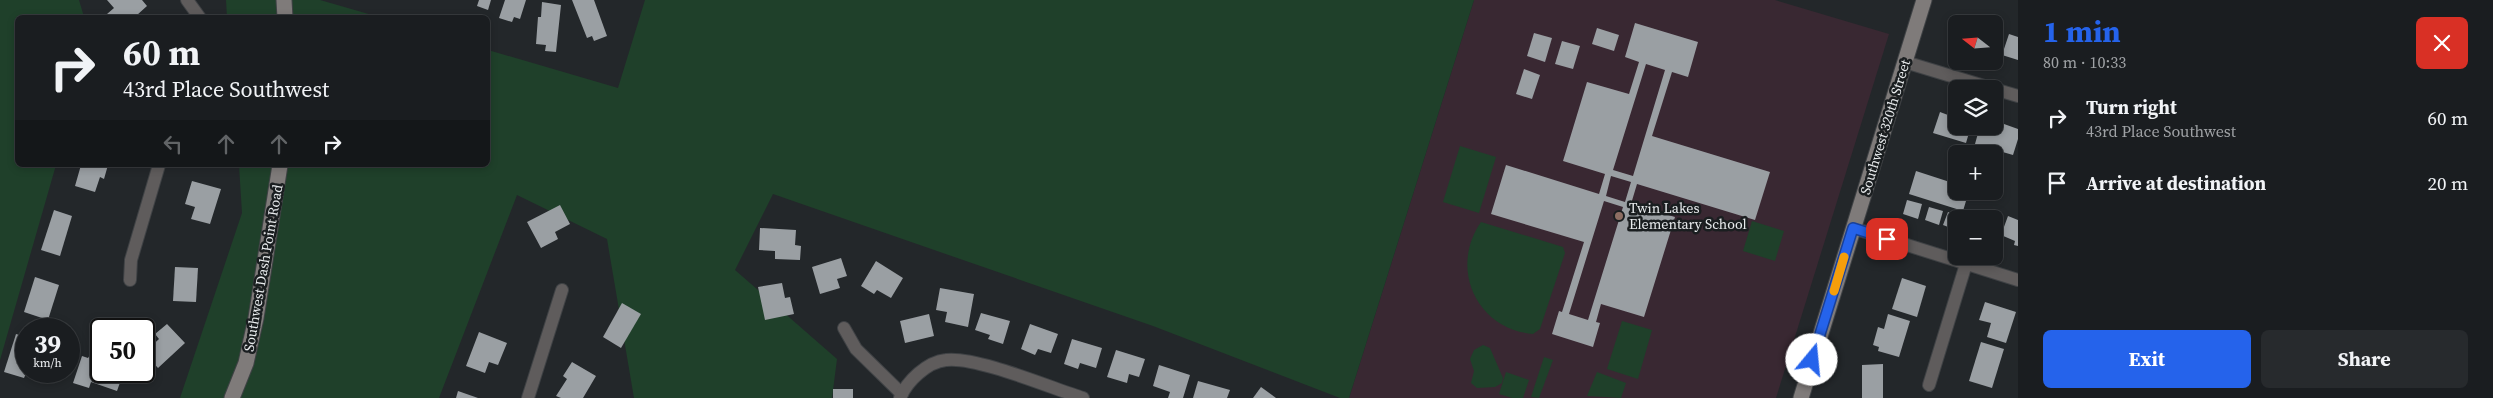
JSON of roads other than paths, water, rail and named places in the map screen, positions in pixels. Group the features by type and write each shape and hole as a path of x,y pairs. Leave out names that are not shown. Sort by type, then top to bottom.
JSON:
{"main road":[{"path":"284,0 285,15"},
{"name":"Southwest 320th Street","path":"1800,398 1924,0"},
{"name":"Southwest Dash Point Road","path":"232,398 246,363 256,318 280,167"}],"street":[{"path":"186,0 198,15"},
{"path":"1905,62 1964,80"},
{"path":"2003,92 2018,96"},
{"path":"130,280 134,251 158,167"},
{"path":"1853,228 1948,258"},
{"path":"1929,385 1966,265"},
{"path":"1969,265 2018,280"},
{"path":"528,398 562,290"},
{"path":"844,328 856,350 901,396 929,365 947,360 982,365 1083,398"}],"place":[{"name":"Twin Lakes Elementary School","path":"1619,216"}]}
